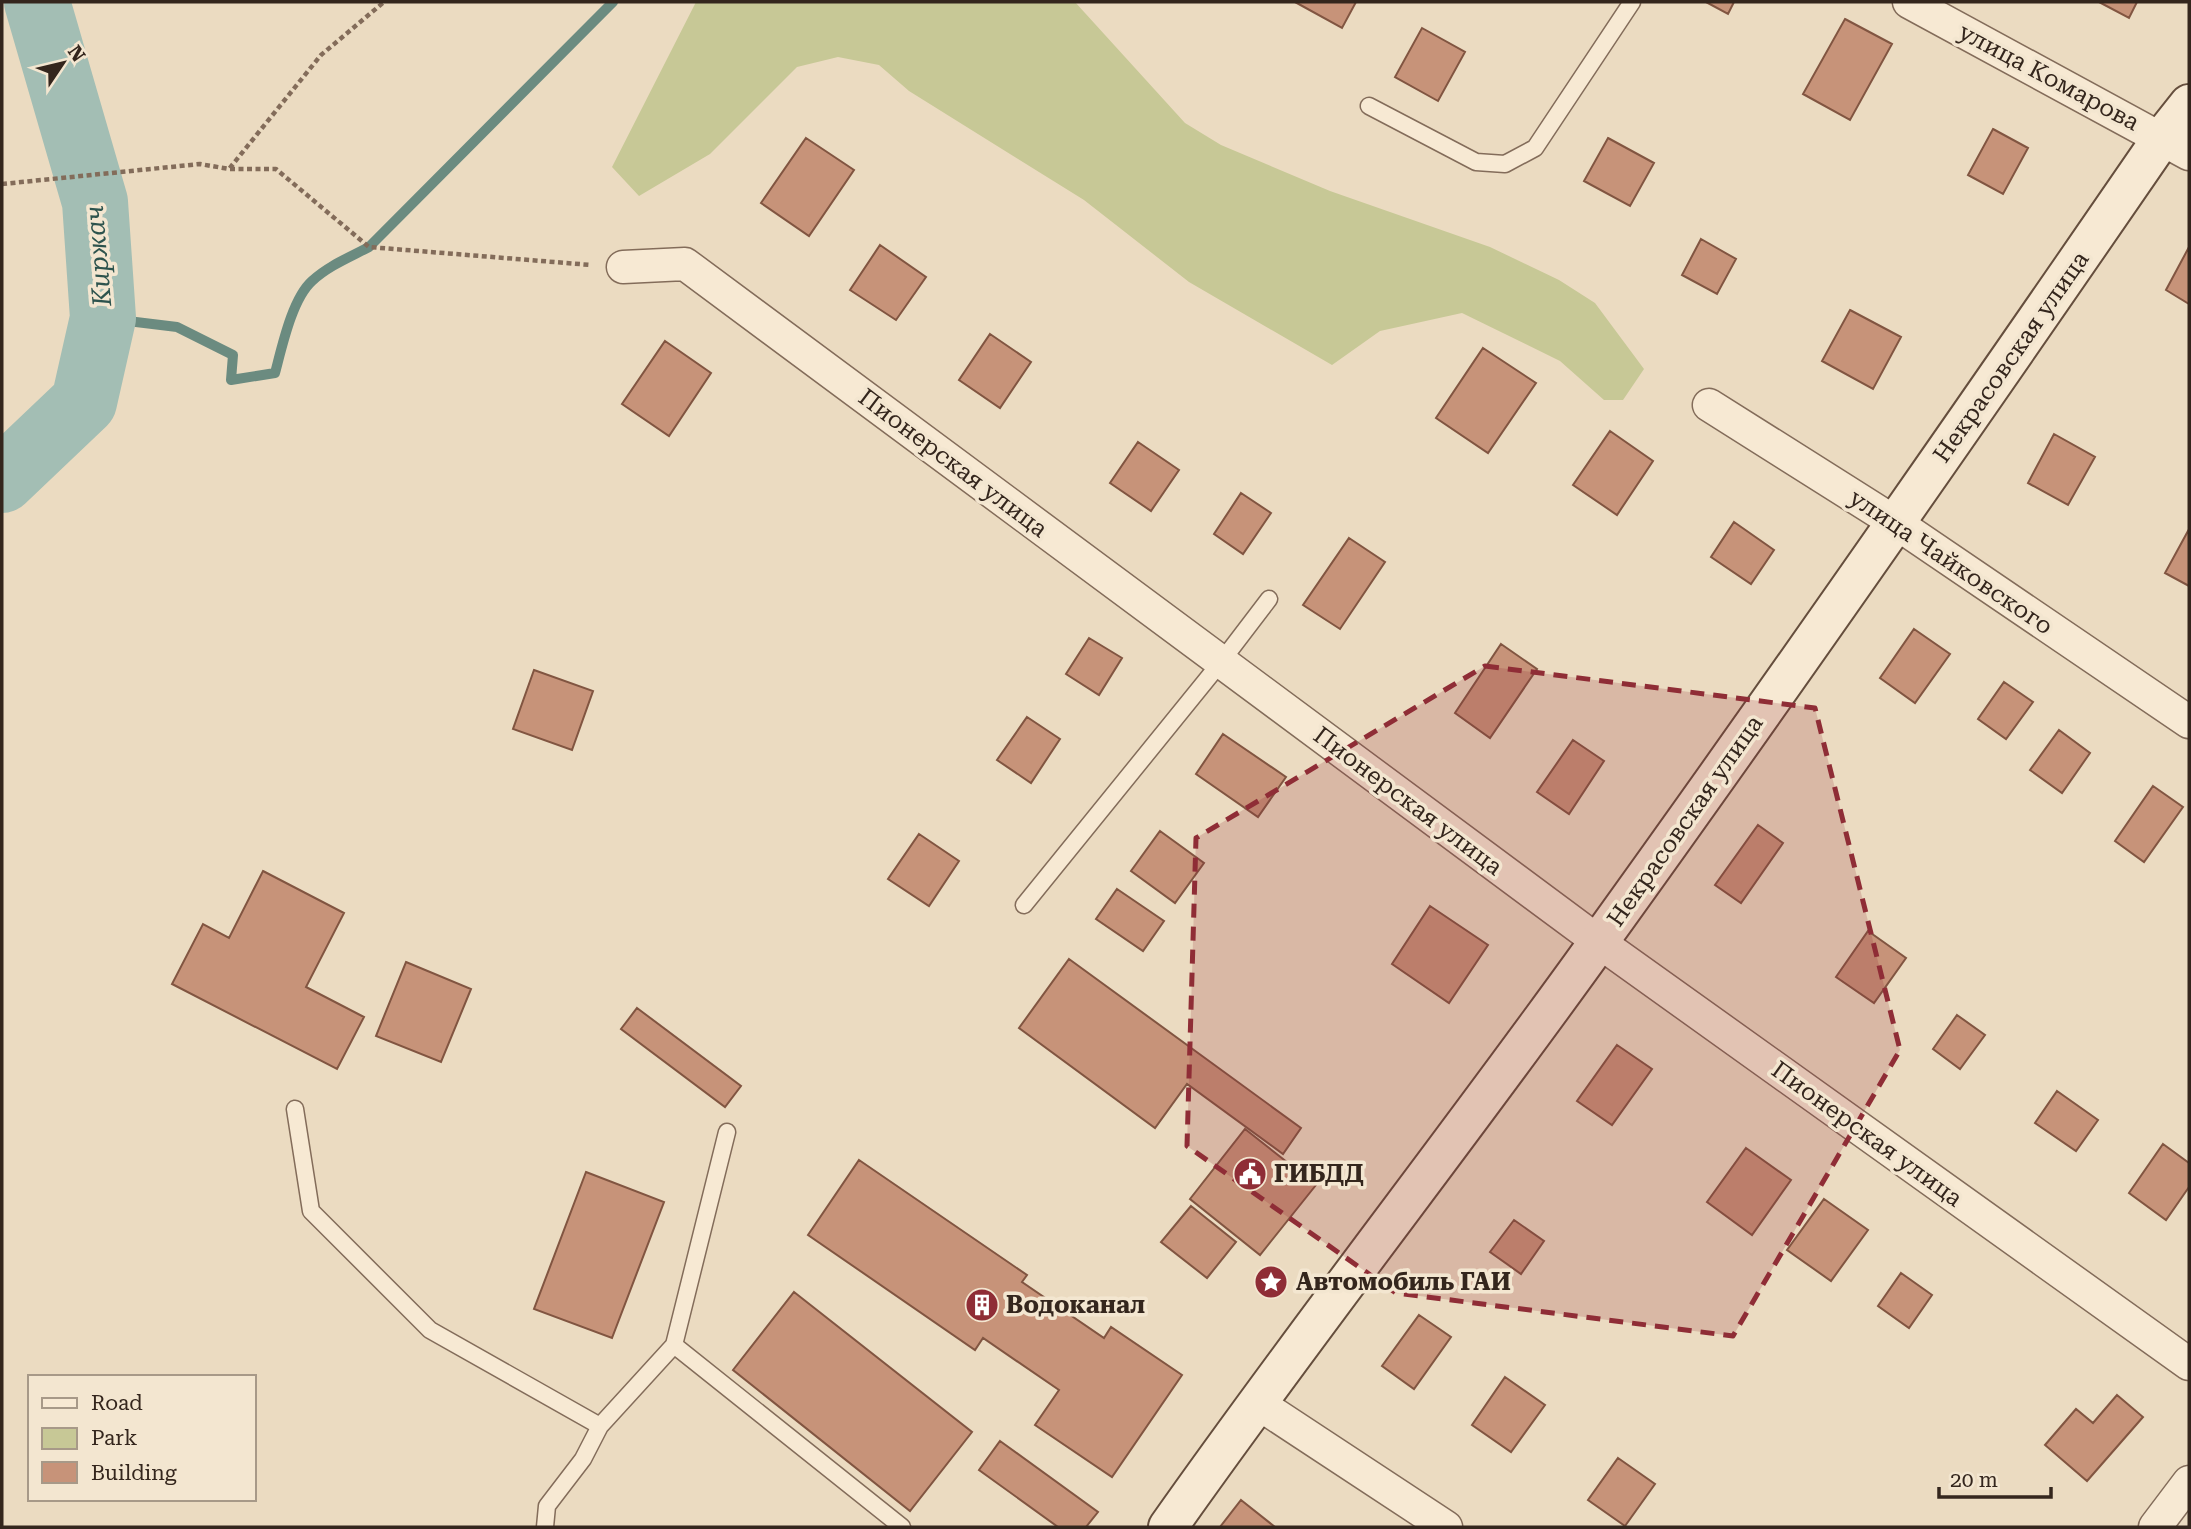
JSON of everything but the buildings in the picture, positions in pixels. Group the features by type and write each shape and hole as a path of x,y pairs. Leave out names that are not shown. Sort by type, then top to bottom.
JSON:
{"street":[{"name":"улица Комарова","path":"1909,2 2176,146"},
{"name":"Некрасовская улица","path":"1168,1527 1256,1402 1598,943 1896,523 2176,146 2189,104"},
{"name":"Пионерская улица","path":"623,267 685,264 1598,943 2189,1364"},
{"name":"улица Чайковского","path":"1709,405 1896,523 2189,722"},
{"path":"1256,1402 1447,1527"},
{"path":"2155,1527 2189,1482"}],"lane":[{"path":"1369,106 1476,162 1504,164 1535,148 1632,2"},
{"path":"1024,905 1221,662 1269,598"},
{"path":"295,1109 311,1211 430,1330 600,1426"},
{"path":"545,1527 547,1506 583,1459 600,1426 674,1345 727,1132"},
{"path":"674,1345 902,1527"}],"path":[{"path":"229,170 321,55 384,2"},
{"path":"2,184 200,164 229,170 276,169 369,247 623,267"}],"highlighted area":[{"path":"1485,666 1815,708 1900,1050 1733,1336 1396,1293 1187,1146 1196,838"}],"green space":[{"path":"696,2 1075,2 1185,123 1221,145 1330,191 1490,247 1559,280 1595,303 1644,369 1623,400 1604,400 1560,361 1462,313 1380,331 1332,365 1189,282 1084,200 909,91 879,65 838,57 797,67 710,154 639,196 612,167"}],"waterway":[{"name":"Киржач","path":"2,480 84,402 103,318 95,202 37,2"},
{"path":"103,318 177,327 233,355 231,380 275,373 293,311 312,281 332,266 369,247 613,2"}],"place":[{"name":"ГИБДД","path":"1250,1174"},
{"name":"Автомобиль ГАИ","path":"1271,1282"},
{"name":"Водоканал","path":"982,1305"}]}
